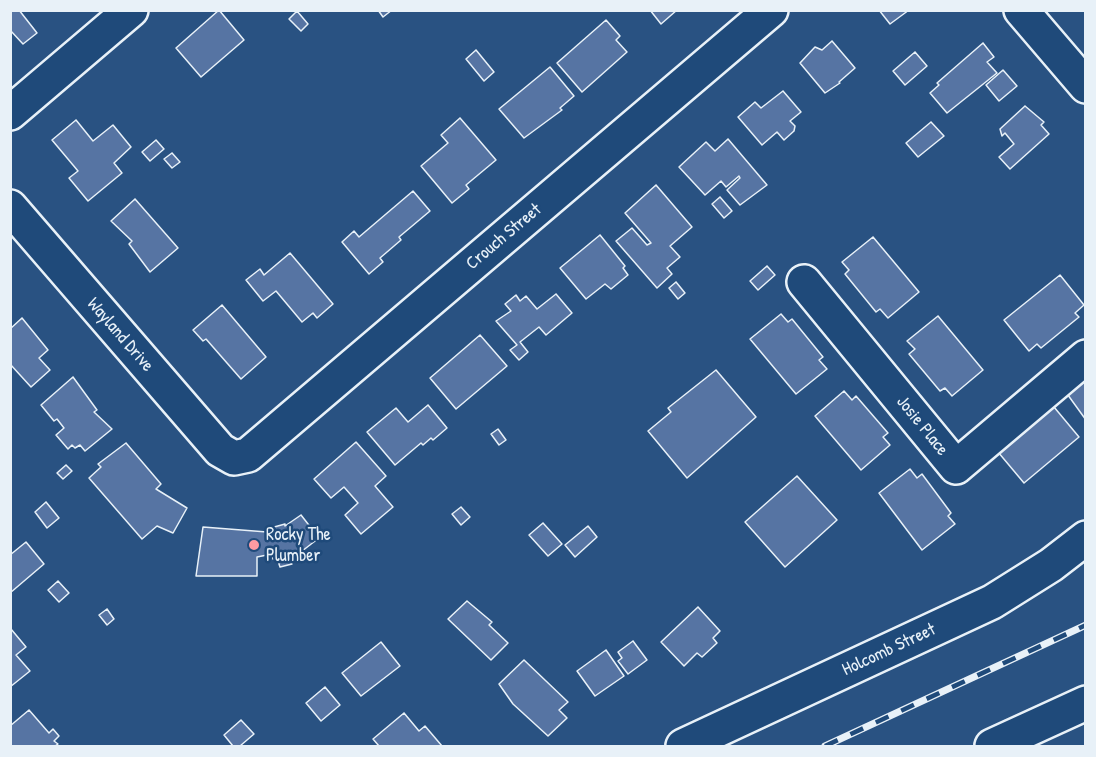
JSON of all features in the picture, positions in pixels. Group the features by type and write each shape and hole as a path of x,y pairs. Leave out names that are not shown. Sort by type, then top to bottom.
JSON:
{"street":[{"path":"10,113 131,10"},
{"name":"Crouch Street","path":"234,458 248,454 771,10"},
{"path":"1021,10 1086,86"},
{"name":"Wayland Drive","path":"10,207 220,450 234,458"},
{"name":"Josie Place","path":"804,282 956,467 1086,357"},
{"name":"Holcomb Street","path":"683,747 992,602 1051,565 1086,538"},
{"path":"993,747 1086,704"}],"building":[{"path":"10,10 19,10 37,33 23,44 10,30"},
{"path":"219,10 244,40 201,77 176,48"},
{"path":"378,10 392,10 383,17"},
{"path":"650,10 677,10 661,24"},
{"path":"879,10 909,10 890,24"},
{"path":"297,11 308,24 301,31 289,19"},
{"path":"606,20 620,36 616,40 627,52 582,92 557,63"},
{"path":"832,41 855,68 840,83 825,93 800,63 815,47 822,50"},
{"path":"983,43 994,57 987,62 997,73 947,113 930,93 939,85 937,83"},
{"path":"476,50 494,72 484,81 466,59"},
{"path":"915,52 927,66 905,85 893,71"},
{"path":"550,67 574,96 560,108 562,110 524,138 499,109"},
{"path":"1003,70 1017,86 999,101 986,85"},
{"path":"783,91 801,112 790,121 795,126 794,131 784,140 777,132 762,145 738,117 755,102 761,108"},
{"path":"1025,106 1044,122 1041,125 1049,134 1010,169 999,157 1014,144 1005,133 1002,136 1000,129"},
{"path":"460,118 496,160 466,185 469,189 452,203 421,166 448,143 441,135"},
{"path":"76,120 93,141 113,125 131,147 114,163 122,173 88,201 69,178 78,171 52,140"},
{"path":"931,122 944,136 918,157 906,143"},
{"path":"728,139 767,185 740,205 727,190 740,178 739,176 726,187 721,181 705,195 679,167 706,142 715,151"},
{"path":"156,140 164,149 150,161 142,152"},
{"path":"172,153 180,162 172,168 164,159"},
{"path":"656,185 692,227 670,246 680,257 667,268 672,274 657,288 616,241 632,228 647,245 651,243 625,213"},
{"path":"413,191 430,211 399,237 401,240 380,258 383,262 369,274 342,242 354,231 359,237"},
{"path":"720,197 732,211 724,218 712,204"},
{"path":"135,199 178,248 150,272 129,244 132,241 111,221"},
{"path":"600,235 625,266 623,268 628,275 611,289 605,284 586,299 560,268"},
{"path":"873,237 919,292 888,318 880,309 876,312 845,274 849,270 842,262"},
{"path":"290,253 333,304 317,318 313,313 302,322 276,291 263,301 246,280 260,269 264,275"},
{"path":"767,266 775,275 758,290 750,281"},
{"path":"1060,275 1084,305 1075,313 1079,317 1041,348 1037,344 1029,351 1004,320"},
{"path":"676,282 685,293 678,299 669,288"},
{"path":"556,294 572,313 546,335 539,327 520,342 528,352 519,360 510,350 517,345 496,321 511,311 505,304 516,295 520,301 526,296 537,309"},
{"path":"222,305 266,357 241,379 206,339 203,341 193,330"},
{"path":"781,314 788,322 792,319 823,357 819,360 827,369 796,394 750,339"},
{"path":"938,316 983,370 952,396 945,388 940,391 909,354 915,349 907,341"},
{"path":"22,318 48,350 39,358 50,370 31,387 10,364 10,329"},
{"path":"480,335 507,366 456,409 430,378"},
{"path":"716,370 756,417 687,478 648,431 671,412 668,408"},
{"path":"1086,373 1086,420 1065,391"},
{"path":"73,377 97,410 94,412 112,429 85,451 80,445 75,448 72,445 68,449 56,435 64,428 57,419 54,421 41,405"},
{"path":"844,391 852,400 856,396 888,433 883,437 890,445 861,470 815,416"},
{"path":"428,405 447,428 433,440 431,438 423,445 421,443 395,465 367,432 396,408 408,422"},
{"path":"1054,407 1079,437 1024,483 998,452 1041,409 1045,414"},
{"path":"498,429 506,440 499,445 491,434"},
{"path":"356,442 386,476 375,486 393,507 361,534 345,515 358,503 344,487 331,498 314,479"},
{"path":"126,443 161,484 156,489 187,508 173,533 157,526 142,539 89,478 101,467 98,464"},
{"path":"66,465 72,471 63,479 57,473"},
{"path":"910,469 917,478 922,474 951,513 948,516 955,524 922,550 879,493"},
{"path":"797,476 837,520 785,567 745,522"},
{"path":"46,502 59,518 47,528 35,512"},
{"path":"461,507 470,517 461,525 452,514"},
{"name":"Rocky The Plumber","path":"301,515 319,538 293,558 292,552 289,554 292,564 280,567 277,558 273,559 272,554 257,557 257,576 196,576 203,527 267,532 267,529 285,524 285,526"},
{"path":"543,523 562,544 548,556 529,535"},
{"path":"588,526 597,537 575,557 565,545"},
{"path":"26,542 44,564 10,593 10,555"},
{"path":"58,581 69,593 59,602 48,590"},
{"path":"467,601 492,622 489,625 508,643 491,660 448,619"},
{"path":"698,607 720,631 713,638 717,643 702,657 697,653 684,666 661,642"},
{"path":"107,609 114,619 107,625 99,615"},
{"path":"11,629 26,647 16,655 30,671 10,687"},
{"path":"633,641 647,660 628,674 618,661 622,658 618,652"},
{"path":"381,642 400,666 361,696 342,673"},
{"path":"606,650 624,676 595,696 577,671"},
{"path":"524,660 568,702 559,710 567,718 548,736 513,704 499,684"},
{"path":"325,687 340,705 321,721 306,703"},
{"path":"29,710 49,733 53,729 59,736 54,741 58,744 55,746 10,746 10,726"},
{"path":"404,713 419,731 425,726 442,746 379,746 373,739"},
{"path":"241,720 254,734 240,746 233,746 224,735"}],"railway":[{"path":"825,746 1086,625"}],"place":[{"name":"Rocky The Plumber","path":"254,545"}]}
